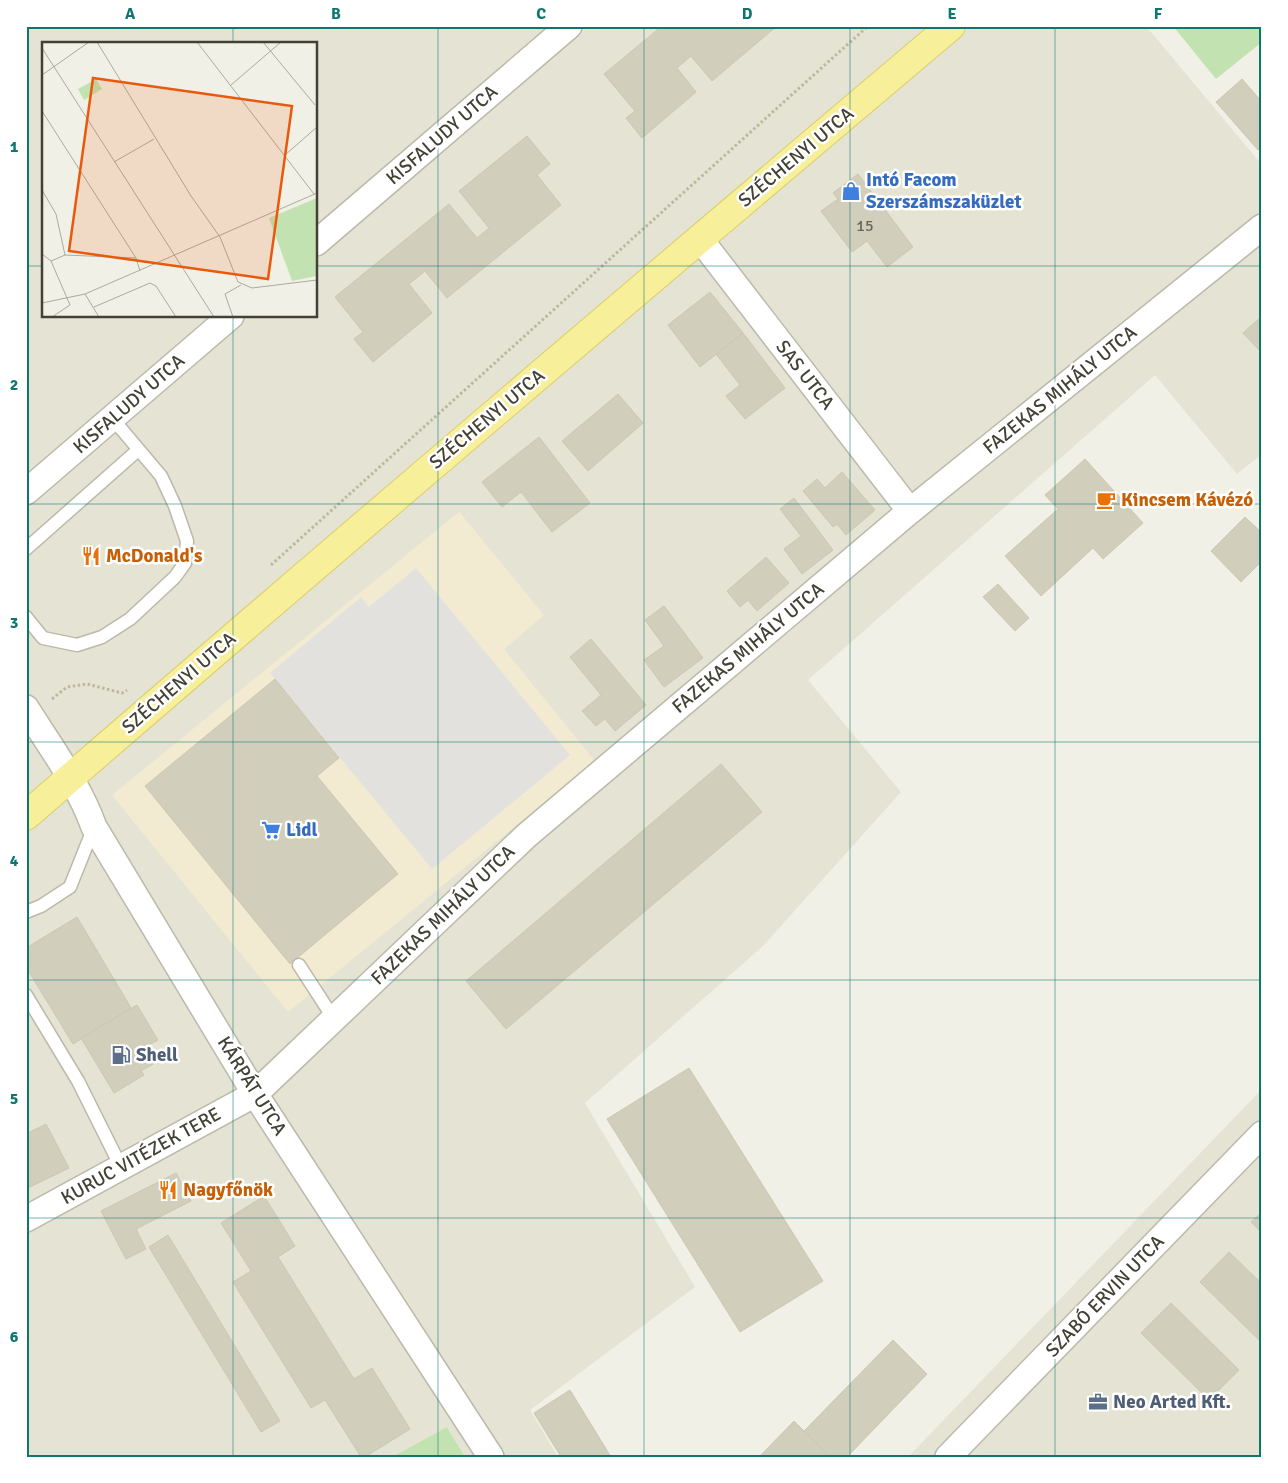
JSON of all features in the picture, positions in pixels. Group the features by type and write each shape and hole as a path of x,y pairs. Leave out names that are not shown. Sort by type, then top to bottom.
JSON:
{"main road":[{"name":"SZÉCHENYI UTCA","path":"26,816 331,552 950,26"}],"street":[{"name":"KISFALUDY UTCA","path":"318,241 569,26"},
{"name":"FAZEKAS MIHÁLY UTCA","path":"255,1094 526,836 910,511 1262,227"},
{"name":"SAS UTCA","path":"700,238 910,511"},
{"name":"KISFALUDY UTCA","path":"26,492 229,318"},
{"name":"KÁRPÁT UTCA","path":"29,712 70,778 89,813 94,827 255,1094 491,1457"},
{"name":"KURUC VITÉZEK TERE","path":"26,1219 255,1094"},
{"name":"SZABÓ ERVIN UTCA","path":"948,1457 1262,1134"}],"lane":[{"path":"26,617 43,638 77,645 102,636 130,619 175,577 186,563 187,541 175,506 161,476 112,418"},
{"path":"26,549 138,450"},
{"path":"26,912 41,906 70,887 94,827"},
{"path":"299,965 334,1018"},
{"path":"26,995 78,1081 121,1166"}],"path":[{"path":"265,570 868,26"},
{"path":"29,712 67,686 87,684 122,693 134,686"}],"shaded area":[{"path":"26,26 1146,26 1262,165 1262,454 1237,474 1155,375 808,680 901,792 763,946 585,1103 695,1287 530,1410 558,1457 465,1457 447,1427 392,1457 26,1457","holes":["459,512 543,615 504,649"]},
{"path":"459,512 544,615 504,649 595,761 288,1012 112,795"},
{"path":"416,568 570,755 432,869 270,673 361,597 369,607"},
{"path":"1262,1089 1262,1457 908,1457"}],"green space":[{"path":"1173,26 1262,26 1262,42 1216,79"},
{"path":"447,1427 465,1457 392,1457"}],"building":[{"path":"662,26 777,26 712,81 691,56 677,68 696,92 642,138 626,118 635,111 604,74"},
{"path":"1242,79 1262,102 1262,147 1258,150 1216,102"},
{"path":"527,136 550,164 537,175 561,205 447,298 425,271 409,284 432,313 373,362 354,339 363,332 335,297 449,204 477,238 489,228 459,191"},
{"path":"858,174 913,247 887,267 867,241 852,252 821,211 838,199 833,193"},
{"path":"710,292 743,333 700,367 668,325"},
{"path":"1262,316 1262,353 1243,333"},
{"path":"743,333 785,388 745,419 726,396 740,385 716,354"},
{"path":"618,394 643,423 588,471 562,441"},
{"path":"539,437 590,503 552,532 521,492 502,507 482,482"},
{"path":"1085,459 1143,523 1103,559 1093,548 1041,596 1005,556 1058,509 1045,495"},
{"path":"842,472 875,510 846,535 837,524 833,527 803,491 817,479 825,488"},
{"path":"794,498 833,550 802,574 784,549 801,536 780,509"},
{"path":"1245,517 1262,533 1262,561 1241,582 1211,551"},
{"path":"766,557 789,583 757,611 748,600 740,607 727,591"},
{"path":"998,584 1029,618 1015,631 983,597"},
{"path":"664,606 703,658 664,687 644,660 664,646 645,620"},
{"path":"591,639 646,705 615,731 605,719 596,726 582,711 601,695 570,657"},
{"name":"Lidl","path":"275,679 339,758 317,776 398,874 290,964 145,786"},
{"path":"721,764 762,812 506,1029 466,981"},
{"path":"77,917 131,1008 73,1044 26,967 26,948"},
{"name":"Shell","path":"137,1005 158,1040 145,1047 155,1063 141,1071 144,1075 114,1093 81,1038"},
{"path":"689,1068 823,1281 740,1332 607,1119"},
{"path":"46,1124 69,1168 26,1189 26,1134"},
{"path":"176,1173 191,1201 136,1229 146,1249 126,1259 101,1211"},
{"path":"264,1196 295,1246 278,1257 354,1379 372,1368 410,1429 365,1457 361,1457 325,1400 311,1408 233,1282 251,1271 221,1223"},
{"path":"1262,1212 1262,1233 1251,1222"},
{"path":"168,1235 280,1421 261,1432 149,1247"},
{"path":"1229,1252 1262,1284 1262,1343 1200,1282"},
{"path":"1171,1303 1239,1370 1209,1400 1141,1333"},
{"path":"893,1340 927,1374 847,1457 830,1457 804,1431"},
{"path":"570,1390 611,1457 561,1457 534,1413"},
{"path":"794,1421 830,1457 759,1457"}],"place":[{"name":"Intó Facom Szerszámszaküzlet","path":"851,191"},
{"name":"Kincsem Kávézó","path":"1106,500"},
{"name":"McDonald's","path":"91,556"},
{"name":"Lidl","path":"271,830"},
{"name":"Shell","path":"121,1055"},
{"name":"Nagyfőnök","path":"168,1190"},
{"name":"Neo Arted Kft.","path":"1098,1402"}]}
